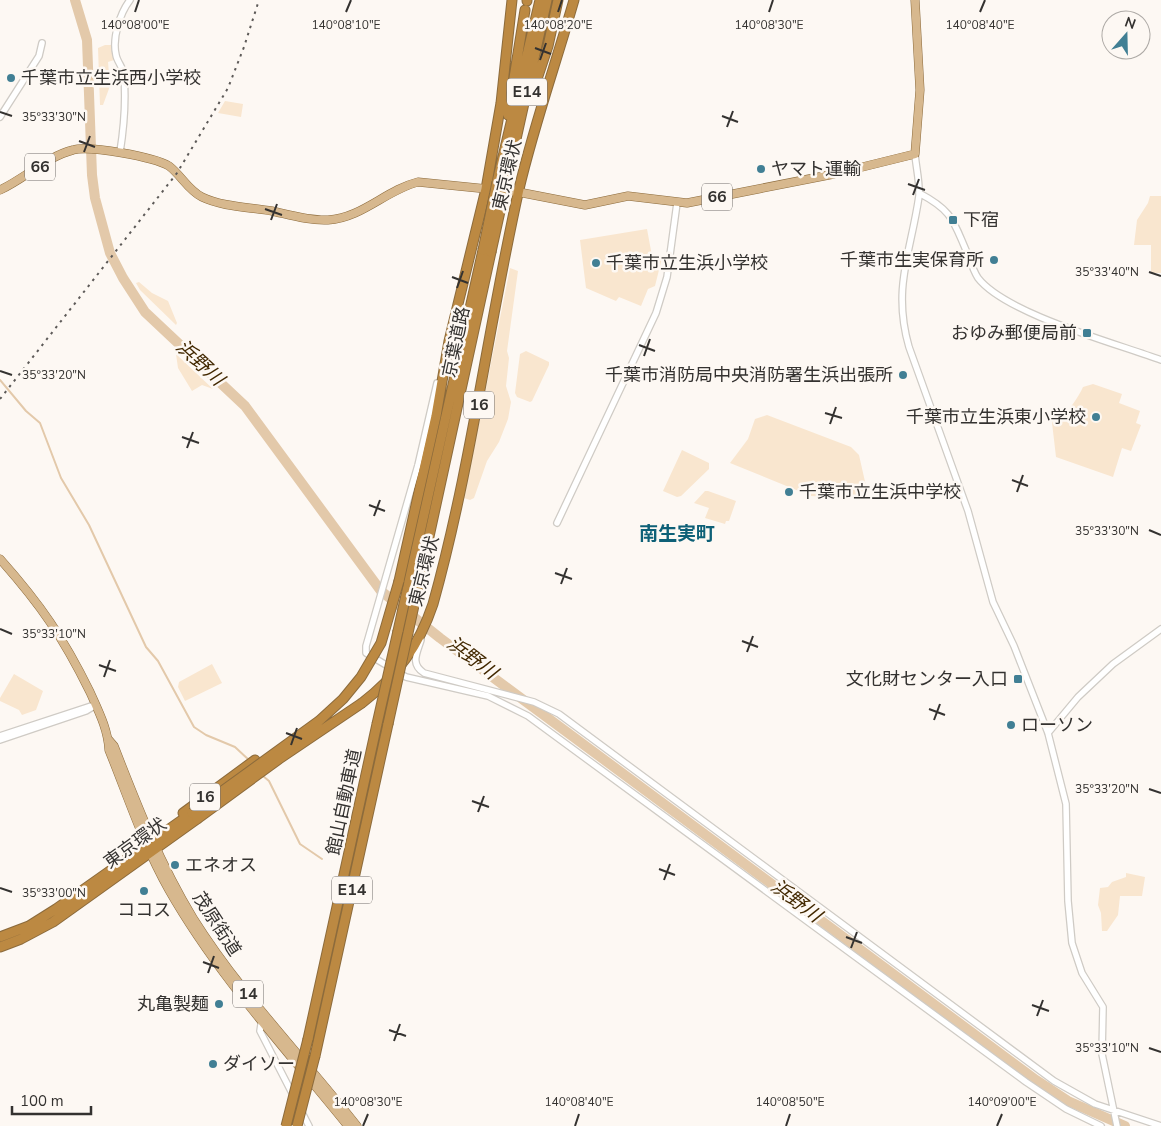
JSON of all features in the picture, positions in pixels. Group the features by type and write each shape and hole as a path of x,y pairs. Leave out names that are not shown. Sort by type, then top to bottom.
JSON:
{"highway":[{"path":"506,0 504,34 506,45"},
{"name":"東京環状","path":"194,816 319,721 343,699 361,677 380,643 399,582 436,416 449,341 486,189 501,103 512,0"},
{"name":"京葉道路","path":"408,633 501,183 503,158 540,0"},
{"name":"京葉道路","path":"501,183 509,172 547,0"},
{"path":"509,172 515,161 537,77 549,40 558,0"},
{"name":"東京環状","path":"0,937 41,919 362,703 397,673 421,635 429,616 480,396 518,192 542,99 574,0"},
{"path":"503,158 514,68 526,4"},
{"name":"京葉道路","path":"398,631 487,251"},
{"name":"館山自動車道","path":"286,1126 308,1039 398,631"},
{"name":"館山自動車道","path":"297,1126 315,1056 408,633"},
{"name":"16","path":"153,845 168,824 255,760"},
{"name":"東京環状","path":"0,947 21,939 53,922 153,845"}],"main road":[{"path":"915,0 920,90 915,154"},
{"name":"66","path":"0,190 21,180 52,159 81,148 120,152 164,164 179,175 197,194 215,202 323,220 341,218 355,213 402,187 418,182 518,192 585,205 628,196 677,203 834,174 915,154"},
{"name":"茂原街道","path":"0,559 57,629 96,706 108,739 109,750 153,845 194,919 222,961 357,1126"},
{"name":"茂原街道","path":"153,845 168,888 235,989 348,1126"}],"street":[{"path":"120,152 123,130 124,73 116,56 115,42 121,18 130,0"},
{"path":"0,117 39,56 42,43"},
{"path":"915,154 919,194 902,283 901,308 906,337 968,511 992,602 1014,646 1048,733 1066,804 1068,901 1072,944 1082,973 1103,1007 1102,1054 1117,1126"},
{"path":"919,194 946,210 961,236 977,277 998,296 1027,311 1161,360"},
{"path":"557,523 656,313 667,277 677,203"},
{"path":"449,341 418,465 366,646 366,653 397,673 426,683 488,696 528,716 1026,1082 1066,1109 1101,1126"},
{"path":"1048,733 1078,697 1113,664 1161,629"},
{"path":"421,635 415,662 420,670 430,676 502,693 551,709 1073,1093 1113,1111 1161,1126"},
{"path":"0,736 84,707 96,706"},
{"path":"0,740 96,706"},
{"path":"264,1012 260,1031 309,1126"}],"shaded area":[{"path":"112,45 114,60 108,62 110,86 103,105 100,105 98,48"},
{"path":"225,101 243,104 241,117 218,113"},
{"path":"1150,196 1161,196 1161,273 1151,273 1151,245 1134,245 1137,220 1148,203"},
{"path":"647,229 652,256 662,258 655,286 648,289 641,306 619,297 616,301 586,288 580,240"},
{"path":"510,268 518,271 507,351 509,358 506,386 511,402 508,419 499,442 487,461 474,498 470,500 464,498"},
{"path":"139,282 152,293 168,301 177,323 176,325 140,290 136,283"},
{"path":"526,351 549,362 530,402 517,397 515,393 520,354"},
{"path":"176,354 213,389 202,385 192,391 178,368"},
{"path":"1093,384 1122,394 1119,403 1140,411 1136,423 1141,425 1131,451 1122,448 1113,477 1056,457 1051,414 1065,418 1083,387"},
{"path":"767,415 851,447 859,455 868,495 845,498 811,496 730,463 748,439 755,419"},
{"path":"682,450 709,463 709,469 681,496 677,497 663,491"},
{"path":"705,491 736,501 729,521 726,521 725,524 705,518 709,508 694,503"},
{"path":"212,664 222,683 185,701 178,687 179,682"},
{"path":"14,674 43,691 36,710 22,715 19,710 0,701"},
{"path":"1126,873 1145,877 1142,896 1120,896 1118,915 1107,931 1102,931 1101,913 1098,905 1100,888 1108,887 1112,882 1126,877"}],"waterway":[{"name":"浜野川","path":"75,0 87,40 92,175 95,198 110,253 123,278 145,312 245,406 381,591 440,638 1036,1080 1068,1101 1125,1126"},
{"path":"0,380 26,411 40,423 61,478 89,525 146,647 158,661 194,727 206,735 235,747 250,761"},
{"path":"263,776 269,781 300,844 322,859"}],"railway":[{"path":"0,399 177,173 228,88 259,0"}],"place":[{"name":"千葉市立生浜西小学校","path":"11,78"},
{"name":"ヤマト運輸","path":"761,169"},
{"name":"下宿","path":"953,220"},
{"name":"千葉市生実保育所","path":"994,260"},
{"name":"千葉市立生浜小学校","path":"596,263"},
{"name":"おゆみ郵便局前","path":"1087,333"},
{"name":"千葉市消防局中央消防署生浜出張所","path":"903,375"},
{"name":"千葉市立生浜東小学校","path":"1096,417"},
{"name":"千葉市立生浜中学校","path":"789,492"},
{"name":"文化財センター入口","path":"1018,679"},
{"name":"ローソン","path":"1011,725"},
{"name":"エネオス","path":"175,865"},
{"name":"ココス","path":"144,891"},
{"name":"丸亀製麺","path":"219,1004"},
{"name":"ダイソー","path":"213,1064"}],"district":[{"name":"南生実町","path":"677,534"}]}
